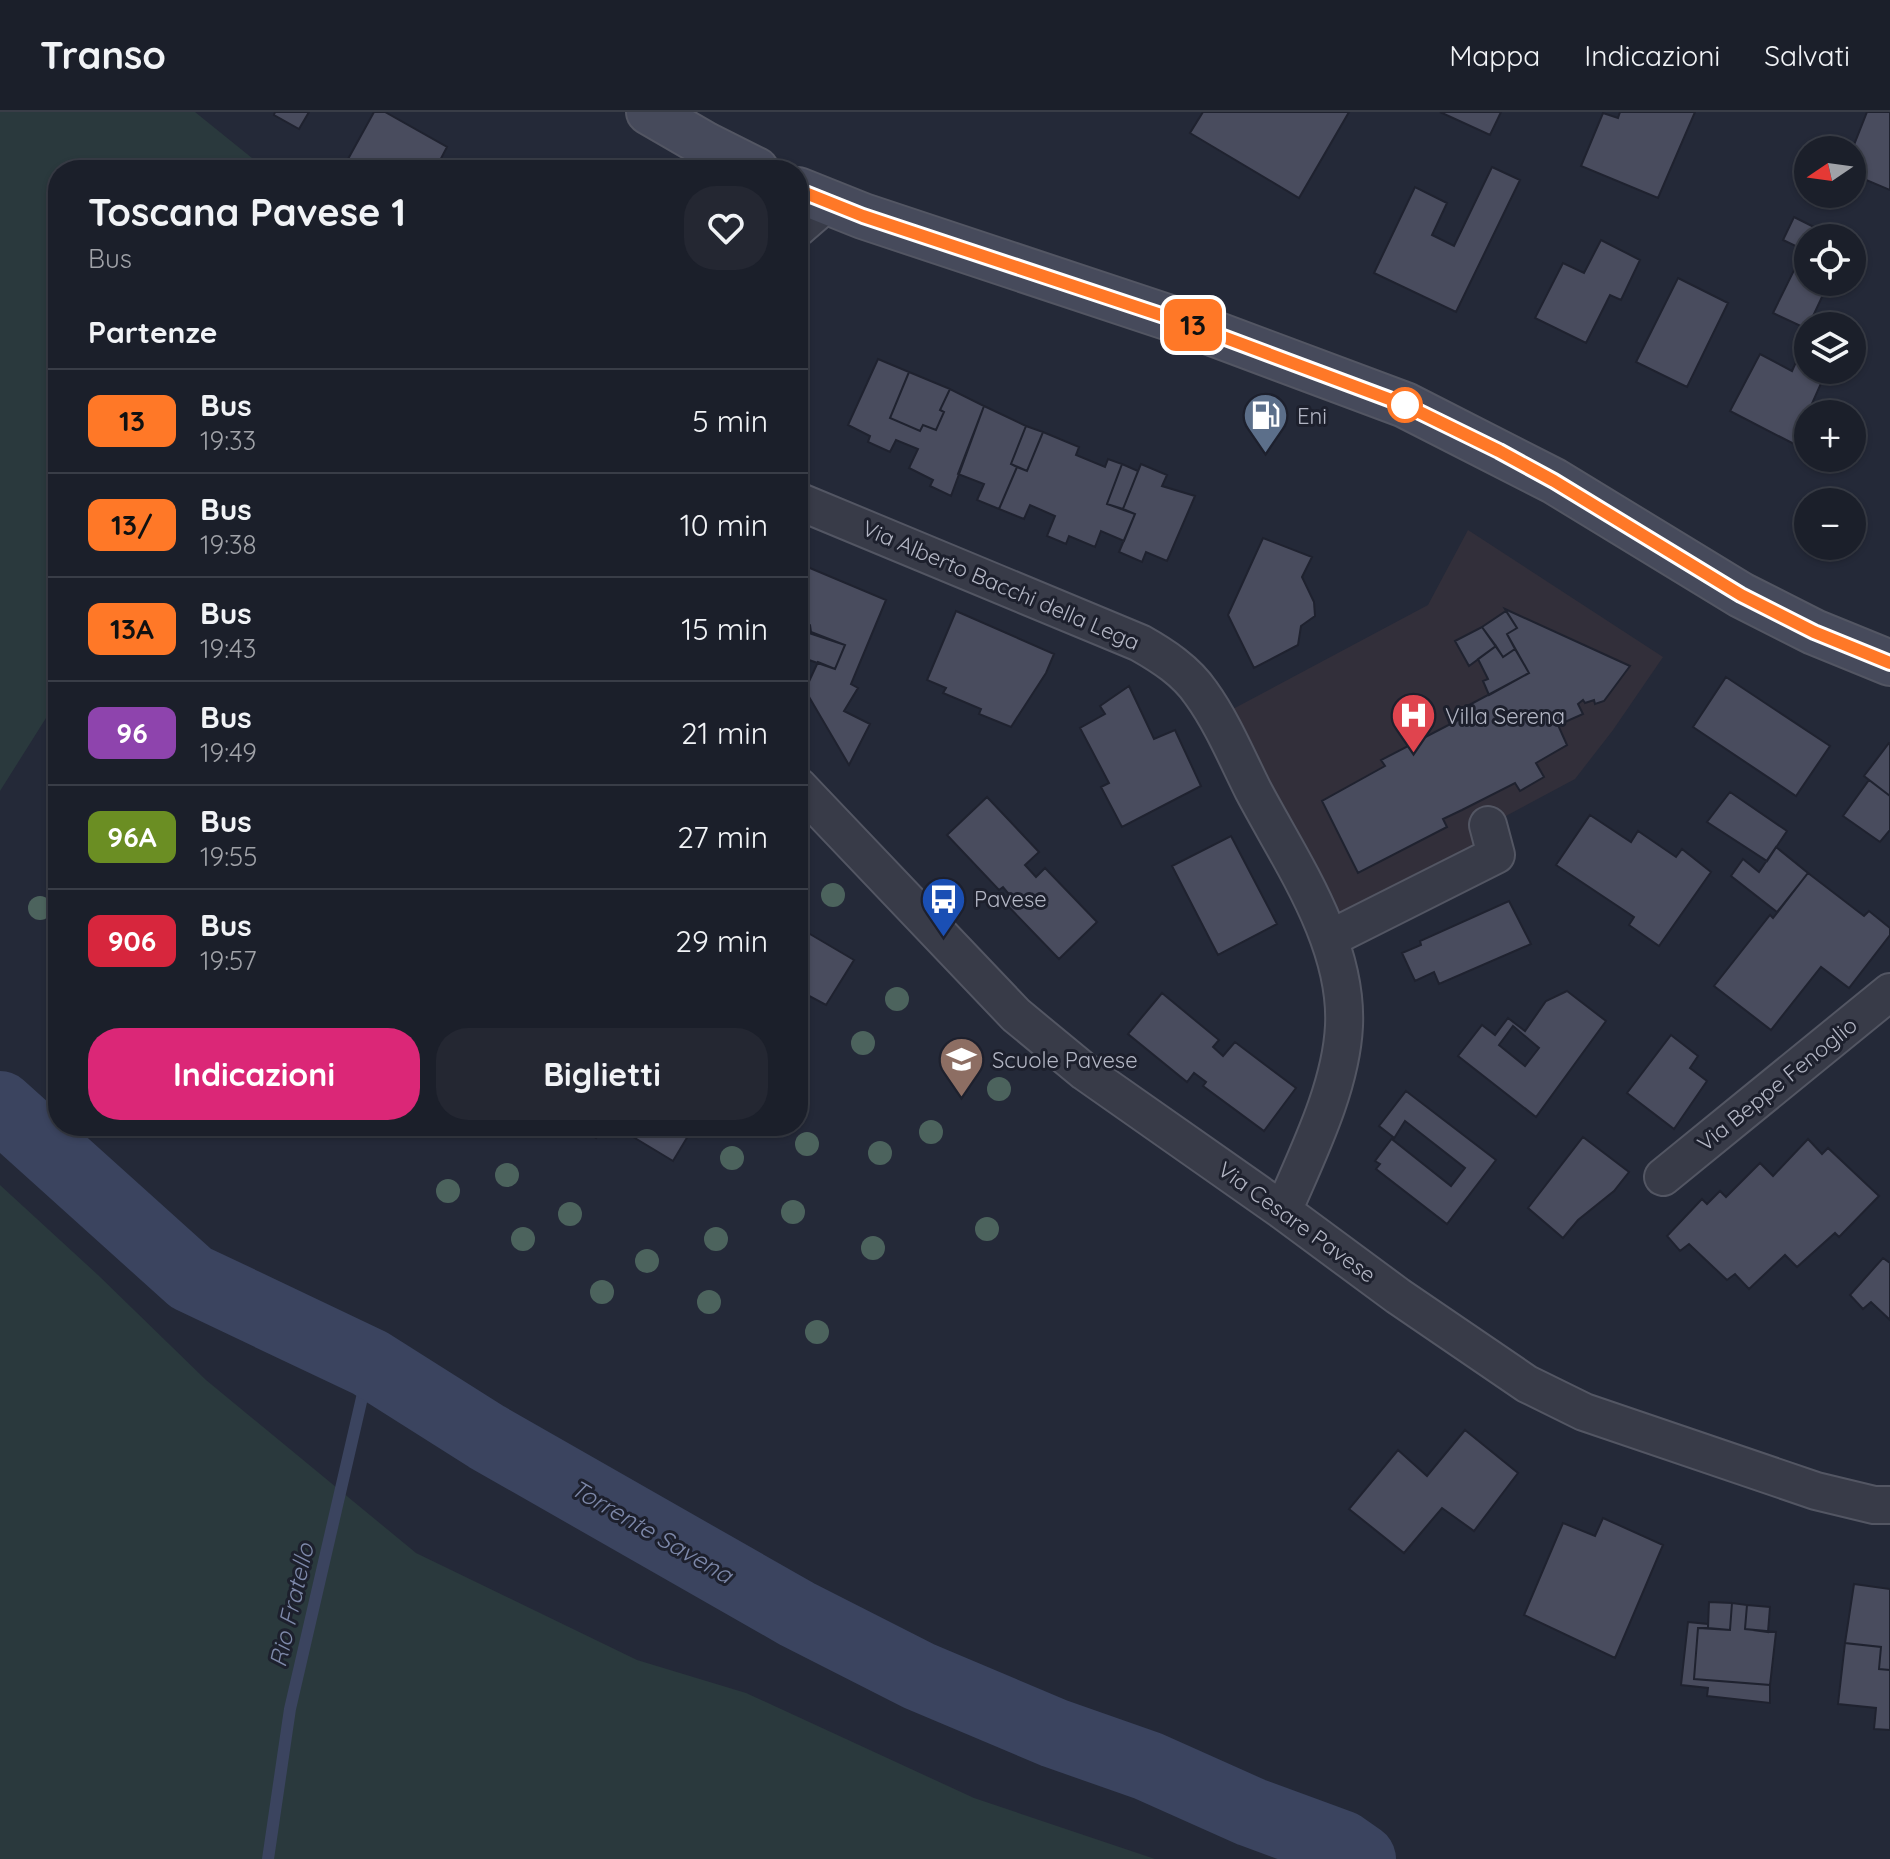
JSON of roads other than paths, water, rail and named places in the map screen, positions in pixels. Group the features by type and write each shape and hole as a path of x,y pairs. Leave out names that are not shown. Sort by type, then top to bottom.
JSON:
{"main road":[{"path":"649,112 707,158"},
{"path":"808,206 873,220 1191,325 1405,405 1554,481 1741,595 1814,632 1890,663"}],"street":[{"name":"Via Alberto Bacchi della Lega","path":"808,505 1115,631 1164,657 1201,692 1329,939 1336,955 1344,996 1344,1029 1333,1082 1283,1211"},
{"name":"Via Cesare Pavese","path":"808,797 1016,1015 1085,1072 1514,1376 1584,1412 1816,1491 1874,1505 1890,1505"},
{"path":"1329,939 1496,855 1488,825"},
{"name":"Via Beppe Fenoglio","path":"1663,1177 1890,992"}],"waterway":[{"name":"Torrente Savena","path":"0,1106 191,1278 370,1363 487,1437 797,1614 919,1676 1054,1733 1148,1766 1251,1812 1341,1845 1361,1859"},
{"name":"Rio Fratello","path":"268,1859 290,1709 370,1363"}],"place":[{"name":"Eni","path":"1266,455"},
{"name":"Villa Serena","path":"1414,755"},
{"name":"Pavese","path":"943,938"},
{"name":"Scuole Pavese","path":"961,1099"}]}
